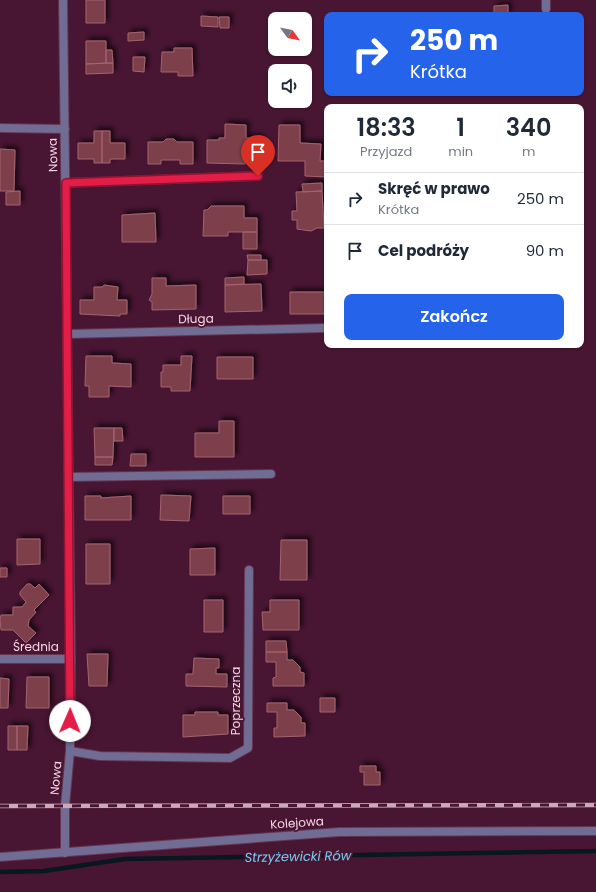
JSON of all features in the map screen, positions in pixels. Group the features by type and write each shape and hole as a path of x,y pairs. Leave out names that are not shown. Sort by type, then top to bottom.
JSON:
{"street":[{"name":"Nowa","path":"63,0 71,659 70,751 65,806 65,853"},
{"path":"546,0 546,9"},
{"name":"Nowa","path":"0,128 65,129"},
{"path":"66,183 258,176"},
{"name":"Długa","path":"67,334 324,328"},
{"path":"69,477 271,474"},
{"name":"Poprzeczna","path":"70,751 100,756 230,758 248,748 249,570"},
{"name":"Średnia","path":"0,659 71,659"},
{"name":"Kolejowa","path":"0,858 339,832 596,831"}],"building":[{"path":"86,0 105,0 105,23 86,23"},
{"path":"508,5 508,12 494,12 494,6"},
{"path":"201,16 218,17 218,27 201,26"},
{"path":"219,17 229,17 229,28 220,28"},
{"path":"144,32 144,40 128,41 128,33"},
{"path":"86,41 106,41 106,63 86,64"},
{"path":"174,48 192,48 193,76 178,76 178,72 161,72 162,52 174,52"},
{"path":"106,50 112,50 113,63 106,63"},
{"path":"133,57 145,57 144,72 133,71"},
{"path":"113,63 113,73 86,74 86,64"},
{"path":"225,124 246,125 246,138 260,138 259,161 245,160 245,164 207,163 207,140 219,140 219,138 225,138"},
{"path":"279,125 300,125 300,143 321,144 320,161 324,161 324,177 305,176 305,161 278,161"},
{"path":"94,131 102,131 102,163 94,163 94,159 78,159 78,143 94,143"},
{"path":"102,131 110,131 110,143 125,143 125,159 110,159 110,163 102,163"},
{"path":"166,139 174,139 177,142 193,142 193,164 180,164 180,160 161,160 161,164 148,164 148,142 163,142"},
{"path":"0,149 15,150 14,191 0,191"},
{"path":"322,183 322,191 303,192 302,184"},
{"path":"20,191 20,205 6,205 6,192"},
{"path":"322,191 324,228 317,228 311,231 297,229 297,220 292,220 292,211 297,211 296,192"},
{"path":"211,206 244,206 244,218 257,218 257,232 228,232 228,236 203,236 204,210 207,210"},
{"path":"155,213 156,242 122,242 122,215"},
{"path":"243,232 257,232 257,249 243,249"},
{"path":"247,255 261,255 261,260 248,260"},
{"path":"248,260 267,260 267,274 247,275"},
{"path":"244,277 244,284 225,285 225,278"},
{"path":"152,278 166,278 166,286 196,285 196,309 152,310 152,302 149,300 152,294"},
{"path":"261,284 262,311 225,312 225,285"},
{"path":"104,285 118,287 117,300 127,300 127,314 120,314 120,316 80,314 80,300 94,300 94,287 102,287"},
{"path":"290,292 324,292 324,314 290,314"},
{"path":"86,356 112,356 112,363 131,364 131,387 109,386 109,397 89,397 89,386 85,386"},
{"path":"181,356 192,356 190,391 171,391 171,387 161,387 161,372 163,372 163,365 181,365"},
{"path":"217,357 253,357 253,379 217,379"},
{"path":"219,421 234,421 234,457 195,457 195,433 219,433"},
{"path":"94,428 114,428 113,457 95,457"},
{"path":"114,428 122,428 123,441 114,441"},
{"path":"131,454 146,454 146,466 130,466"},
{"path":"95,457 113,457 112,465 95,465"},
{"path":"161,495 191,496 189,521 160,520"},
{"path":"85,496 101,496 101,498 131,496 131,520 85,520"},
{"path":"223,496 250,496 250,514 223,514"},
{"path":"17,539 40,539 40,564 17,565"},
{"path":"281,540 307,540 307,580 280,580"},
{"path":"86,544 110,544 110,584 86,584"},
{"path":"215,548 215,575 190,575 190,549"},
{"path":"0,568 7,568 7,577 0,577"},
{"path":"27,584 30,584 35,588 39,584 49,595 34,610 36,612 29,620 28,626 36,633 26,643 13,630 1,630 0,619 1,615 13,615 13,607 22,607 26,602 20,595 20,592"},
{"path":"204,600 223,600 223,632 204,632"},
{"path":"270,600 299,600 299,630 263,630 262,612 270,612"},
{"path":"266,641 286,641 287,652 266,652"},
{"path":"266,652 287,652 287,660 293,660 300,667 300,672 304,673 304,686 273,686 273,678 276,677 276,662 266,662"},
{"path":"87,654 108,654 107,686 89,686"},
{"path":"194,658 219,659 219,668 216,668 216,674 227,674 227,687 186,686 186,674 193,674"},
{"path":"27,677 49,677 49,708 26,708"},
{"path":"0,678 9,679 8,708 0,708"},
{"path":"320,698 335,698 335,712 320,712"},
{"path":"267,703 287,703 287,710 294,710 301,717 301,723 305,723 305,736 274,737 274,728 277,728 277,712 267,712"},
{"path":"195,712 218,712 218,715 228,715 228,734 183,737 183,715 195,715"},
{"path":"8,726 17,726 17,750 8,750"},
{"path":"17,726 28,726 27,750 17,750"},
{"path":"360,766 376,766 376,772 380,772 380,785 364,785 364,772 360,772"}],"waterway":[{"name":"Strzyżewicki Rów","path":"0,872 44,871 125,859 596,851"}],"railway":[{"path":"0,806 596,805"}],"route":[{"path":"70,721 71,659 66,183 258,176"}]}
